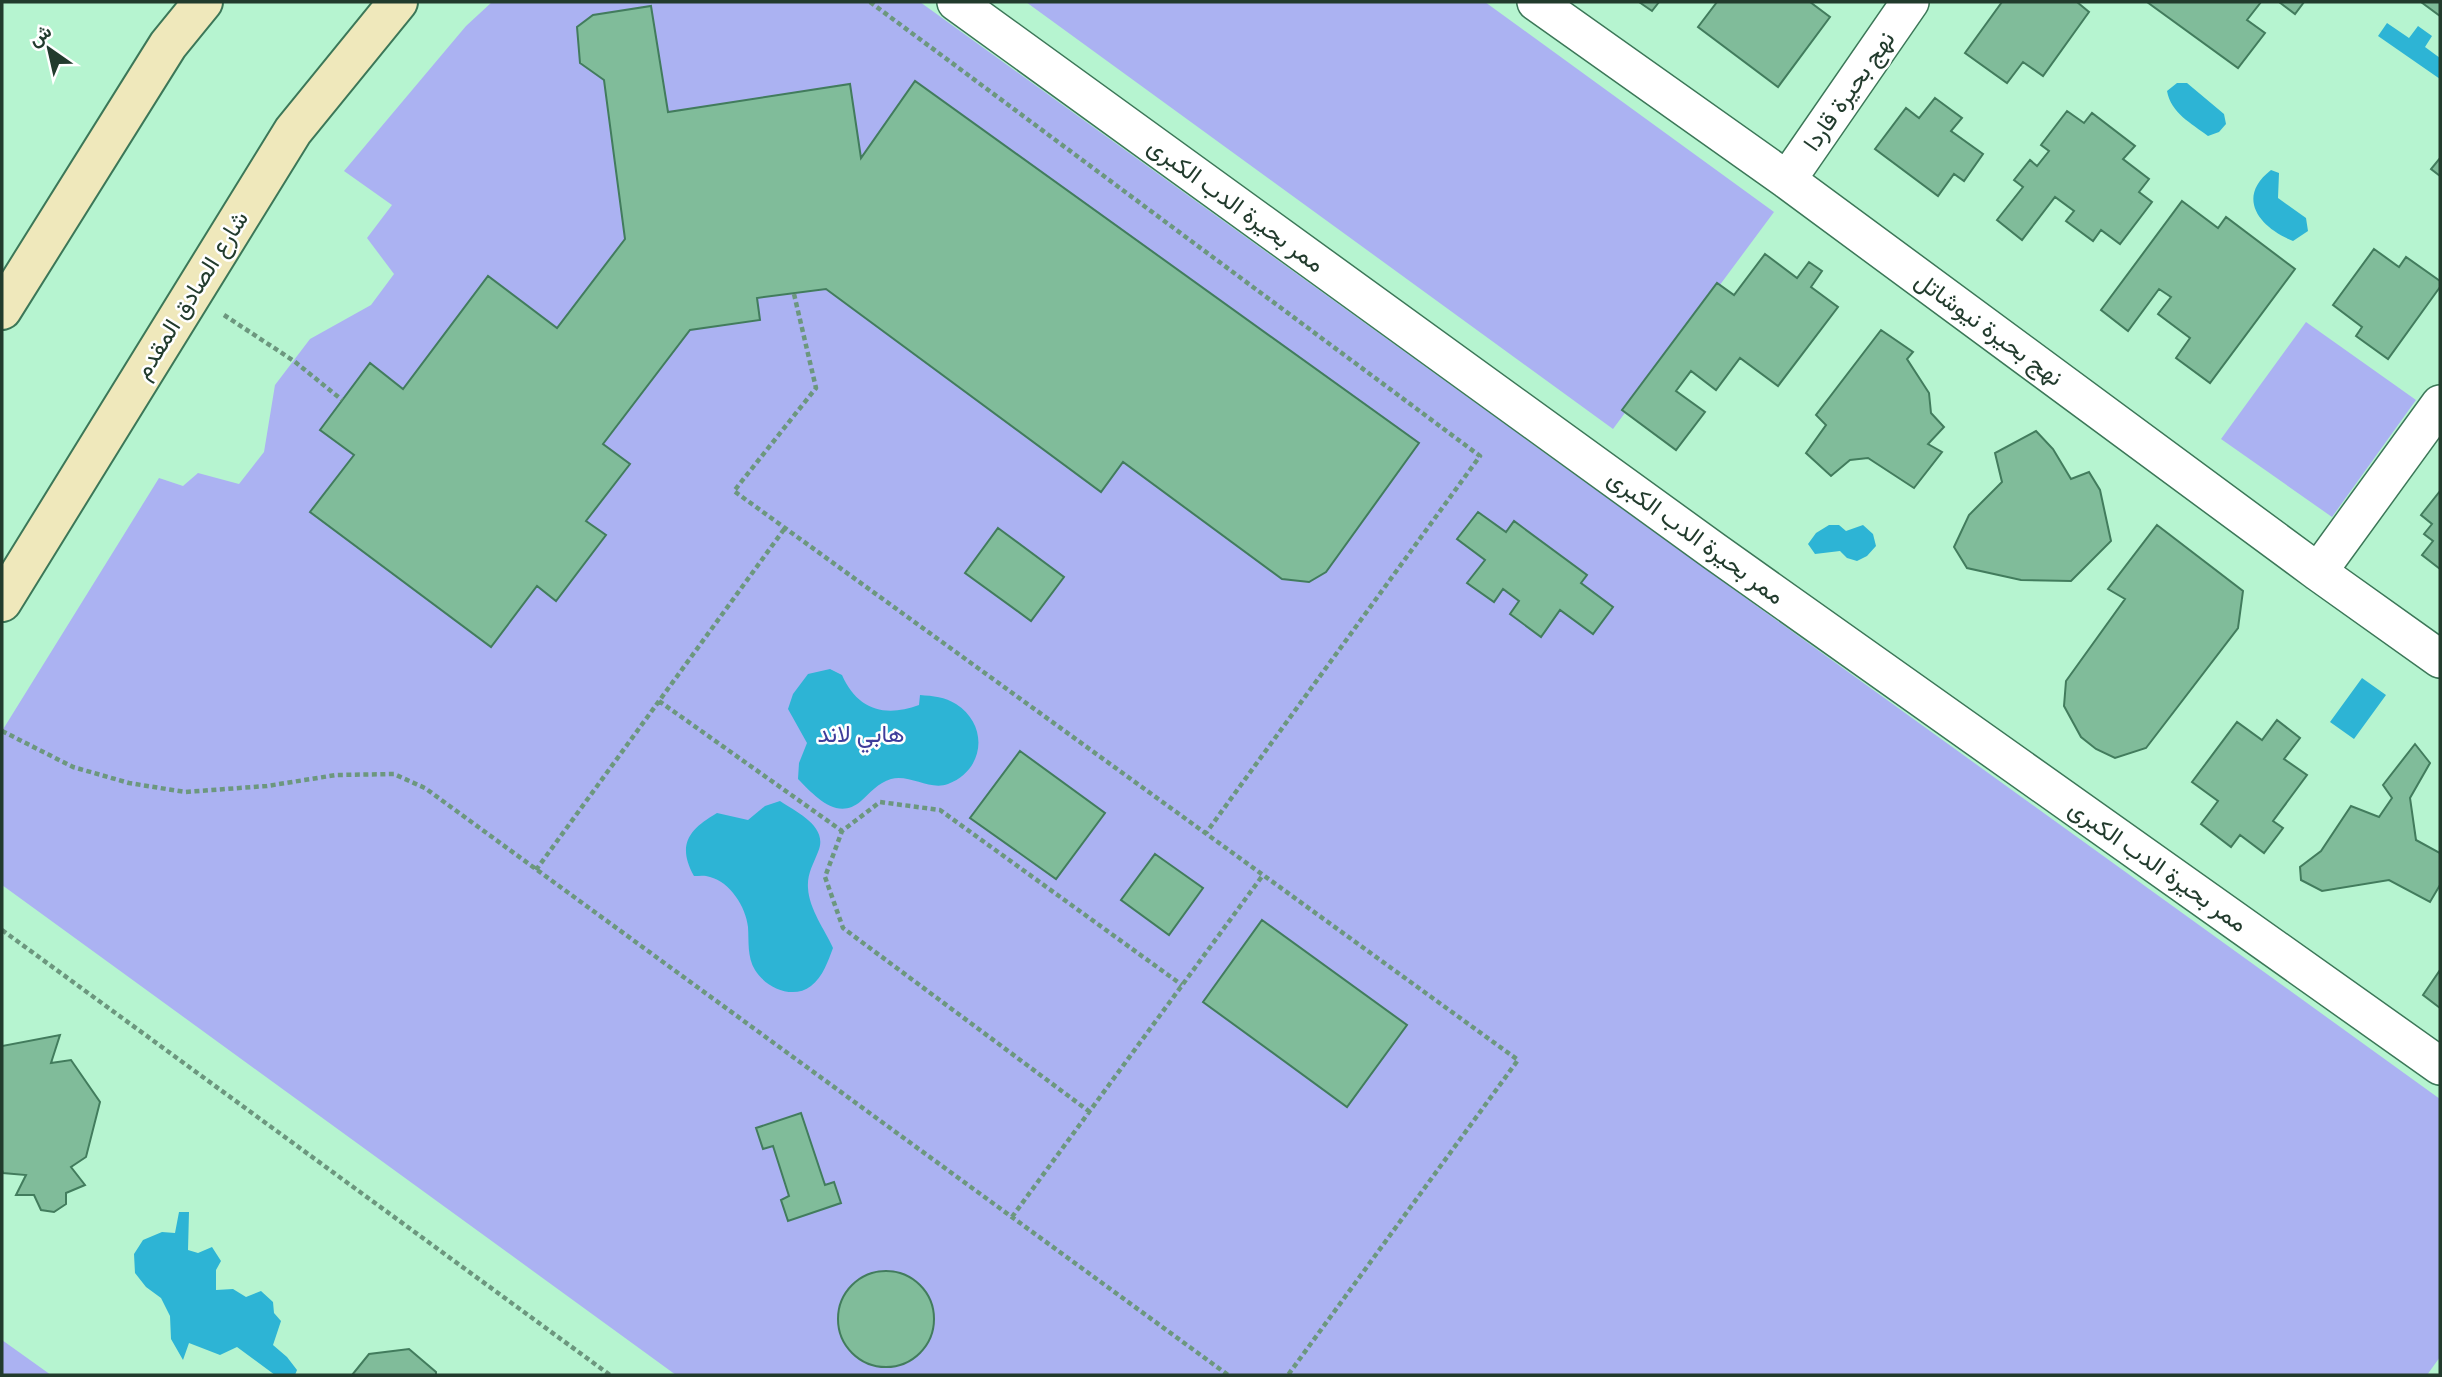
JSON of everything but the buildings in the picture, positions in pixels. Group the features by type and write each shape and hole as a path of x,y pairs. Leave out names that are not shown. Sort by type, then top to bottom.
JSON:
{"main road":[{"path":"2,310 168,44 202,2"},
{"name":"شارع الصادق المقدم","path":"2,602 293,131 398,2"}],"street":[{"name":"ممر بحيرة الدب الكبرى","path":"956,2 1714,551 2440,1066"},
{"name":"نهج بحيرة نيوشاتل","path":"1536,2 1787,180 2440,659"},
{"name":"نهج بحيرة قاردا","path":"1787,180 1910,2"},
{"path":"2318,572 2440,404"}],"path":[{"path":"870,2 1480,456 1206,834"},
{"path":"191,294 294,361 342,400"},
{"path":"794,294 816,388 734,491 1518,1060 1288,1375"},
{"path":"536,870 785,528"},
{"path":"659,701 842,831"},
{"path":"2,731 73,768 129,783 185,792 267,786 336,775 394,775 425,788 1228,1375"},
{"path":"1090,1112 843,928 825,877 842,831 880,802 940,810 1182,985"},
{"path":"1012,1217 1263,875"},
{"path":"2,930 610,1375"}],"green space":[{"name":"هابي لاند","path":"492,2 920,2 2440,1099 2440,1357 2427,1375 676,1375 2,885 2,731 159,478 183,486 198,473 239,484 264,452 275,385 310,339 371,305 394,274 367,238 392,205 344,171 466,26"},
{"path":"1026,2 1485,2 1774,212 1613,429"},
{"path":"2306,322 2416,400 2332,517 2221,439"},
{"path":"2,1340 51,1375 2,1375"}],"shaded area":[{"path":"2387,23 2409,38 2418,26 2432,36 2425,47 2440,58 2440,79 2378,36"},
{"path":"2177,83 2187,83 2224,114 2226,124 2219,132 2208,136 2177,111 2167,91"},
{"path":"2271,170 2279,173 2278,198 2306,218 2308,231 2293,241 2271,228 2256,211 2253,201 2255,191"},
{"path":"1829,525 1839,525 1846,531 1863,525 1873,534 1876,546 1867,556 1857,561 1847,558 1840,551 1815,554 1808,544 1816,533"},
{"path":"830,669 842,675 855,696 873,708 894,711 906,709 919,705 920,695 943,698 956,704 967,713 978,735 978,747 970,769 941,786 891,779 852,807 843,809 819,799 798,779 799,763 807,743 788,709 793,694 808,674"},
{"path":"2362,678 2386,695 2354,739 2330,722"},
{"path":"780,801 810,822 819,835 820,843 809,874 808,888 814,911 833,948 819,978 811,986 796,992 773,987 755,970 749,949 747,919 736,896 717,880 694,876 686,855 688,839 692,832 717,813 748,820 765,806"},
{"path":"179,1212 189,1212 188,1250 198,1253 212,1247 221,1261 216,1270 216,1290 233,1289 246,1297 261,1291 273,1302 274,1313 281,1321 273,1345 297,1370 295,1375 275,1375 237,1347 220,1355 189,1343 183,1360 171,1339 170,1316 161,1298 146,1287 135,1273 134,1254 143,1240 162,1232 175,1233"}]}
